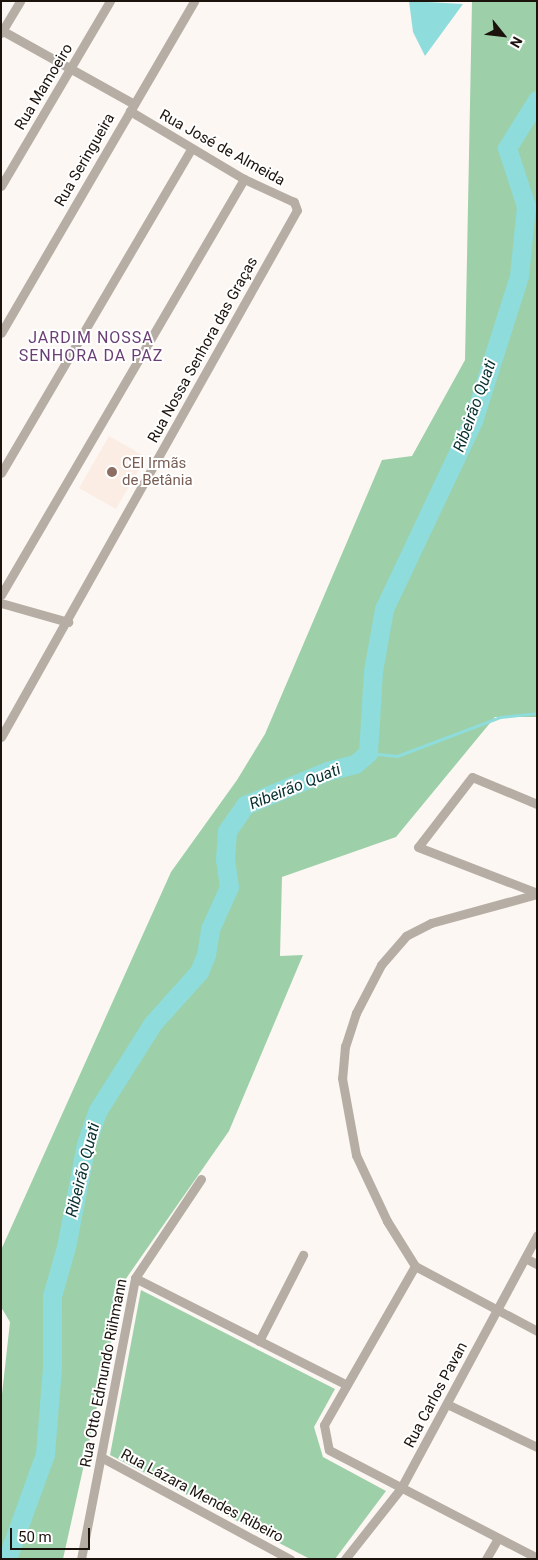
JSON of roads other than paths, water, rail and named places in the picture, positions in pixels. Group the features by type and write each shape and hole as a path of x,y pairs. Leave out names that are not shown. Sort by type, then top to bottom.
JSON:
{"street":[{"path":"2,32 20,1"},
{"name":"Rua Mamoeiro","path":"1,186 110,1"},
{"name":"Rua Seringueira","path":"1,334 194,1"},
{"name":"Rua José de Almeida","path":"2,32 71,69 132,107 191,149 244,178 294,202 297,210"},
{"path":"1,473 191,149"},
{"path":"1,595 244,178"},
{"name":"Rua Nossa Senhora das Graças","path":"1,738 68,622 297,210"},
{"path":"1,602 68,622"},
{"path":"537,804 472,777 418,846 537,894"},
{"path":"537,894 431,923 406,936 391,951 370,984 345,1046 342,1078 356,1155 387,1221 416,1266 496,1311 537,1331"},
{"name":"Rua Otto Edmundo Riihmann","path":"81,1559 135,1278 201,1179"},
{"name":"Rua Carlos Pavan","path":"345,1559 401,1488 449,1405 537,1235"},
{"path":"259,1341 303,1255"},
{"path":"525,1258 537,1264"},
{"path":"416,1266 324,1425 329,1450 537,1558"},
{"path":"135,1278 347,1385"},
{"path":"449,1405 537,1447"},
{"name":"Rua Lázara Mendes Ribeiro","path":"101,1457 290,1559"},
{"path":"486,1559 498,1538"}],"water":[{"path":"409,1 463,4 425,56 413,32"}],"waterway":[{"name":"Ribeirão Quati","path":"7,1559 45,1454 52,1367 52,1296 66,1247 86,1144 98,1110 153,1023 199,972 206,955 210,929 229,887 225,860 227,831 245,805 327,771 355,764 368,753 373,671 384,609 473,421 519,276 526,206 507,148 537,100"},
{"path":"368,753 397,756 500,717 537,713"}],"place":[{"name":"CEI Irmãs de Betânia","path":"112,472"}],"district":[{"name":"JARDIM NOSSA SENHORA DA PAZ","path":"91,347"}]}
